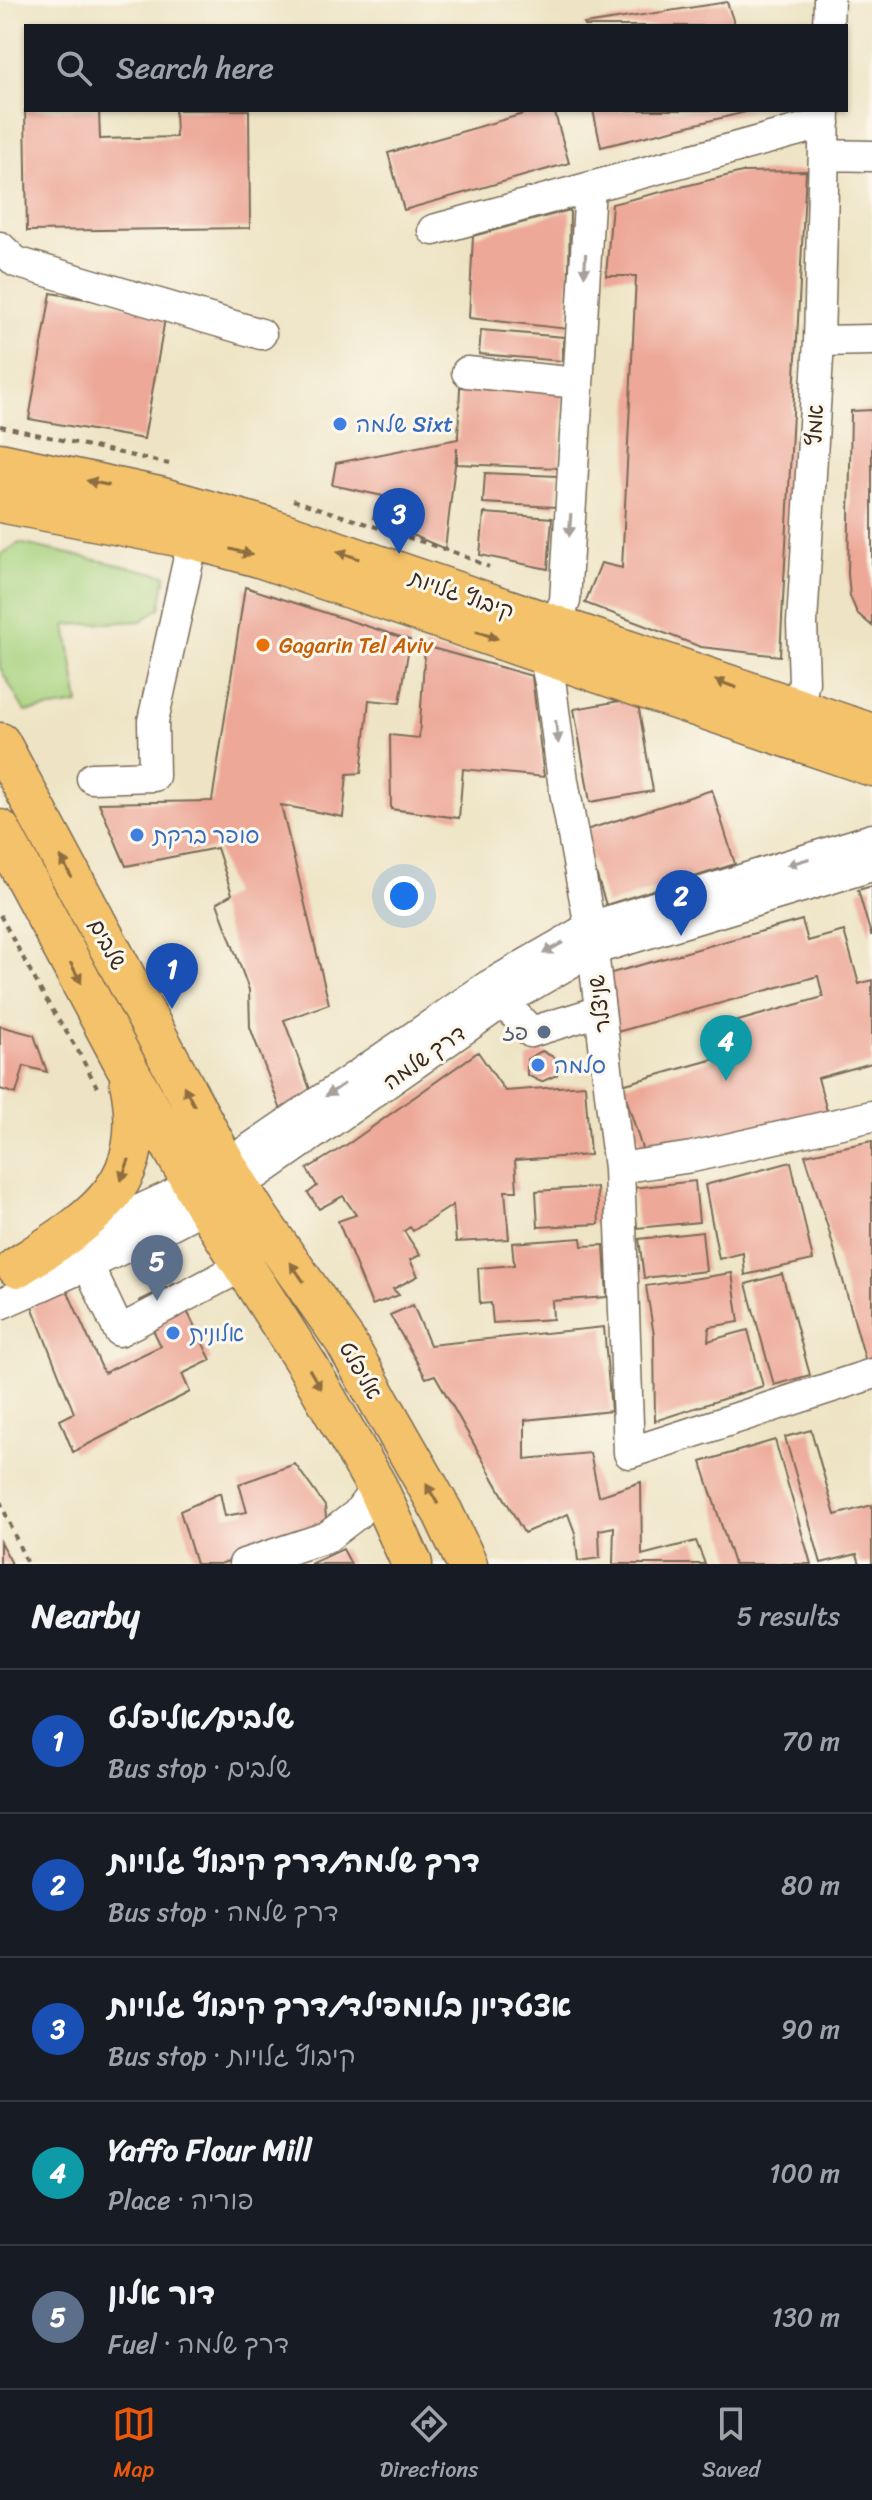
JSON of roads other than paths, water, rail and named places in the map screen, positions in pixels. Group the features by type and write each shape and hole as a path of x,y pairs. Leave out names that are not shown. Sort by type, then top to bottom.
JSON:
{"main road":[{"name":"קיבוץ גלויות","path":"0,463 159,497 269,528 544,639"},
{"name":"קיבוץ גלויות","path":"6,507 193,539 544,639 795,724 871,758"},
{"name":"שלבים","path":"0,743 216,1186"},
{"name":"שלבים","path":"0,830 126,1066 216,1186"},
{"path":"9,1271 76,1229 101,1208 120,1184 133,1146 135,1122 126,1066"},
{"name":"אליפלט","path":"216,1186 243,1266 307,1365 377,1487 412,1564"},
{"name":"אליפלט","path":"216,1186 345,1341 443,1513 467,1564"}],"street":[{"path":"828,24 829,0"},
{"path":"433,230 590,187 825,116"},
{"name":"אמץ","path":"795,724 804,682 802,623 819,341 825,116"},
{"path":"824,155 872,156"},
{"path":"544,639 565,601 590,187"},
{"path":"0,247 16,262 261,334"},
{"path":"819,341 872,340"},
{"path":"467,372 578,383"},
{"path":"92,778 154,776 153,721 193,539"},
{"name":"שניצלר","path":"544,639 563,781 591,938 619,1168 629,1453 872,1374"},
{"name":"דרך שלמה","path":"0,1304 82,1252 216,1186 496,994 591,938 872,839"},
{"name":"דרך שלמה","path":"591,938 872,866"},
{"path":"496,994 531,1032 600,1011"},
{"path":"619,1168 692,1157 872,1116"},
{"path":"82,1252 119,1331 243,1266"},
{"name":"דרך שלמה","path":"9,1271 82,1252"},
{"path":"244,1564 327,1537 357,1514 377,1487"}],"place":[{"name":"שלמה Sixt","path":"340,424"},
{"name":"אצטדיון בלומפילד/דרך קיבוץ גלויות","path":"399,554"},
{"name":"Gagarin Tel Aviv","path":"263,645"},
{"name":"סופר ברקת","path":"137,835"},
{"name":"דרך שלמה/דרך קיבוץ גלויות","path":"681,936"},
{"name":"שלבים/אליפלט","path":"172,1009"},
{"name":"פז","path":"544,1032"},
{"name":"סלמה","path":"538,1065"},
{"name":"Yaffo Flour Mill","path":"726,1081"},
{"name":"דור אלון","path":"157,1301"},
{"name":"אלונית","path":"173,1333"}]}
